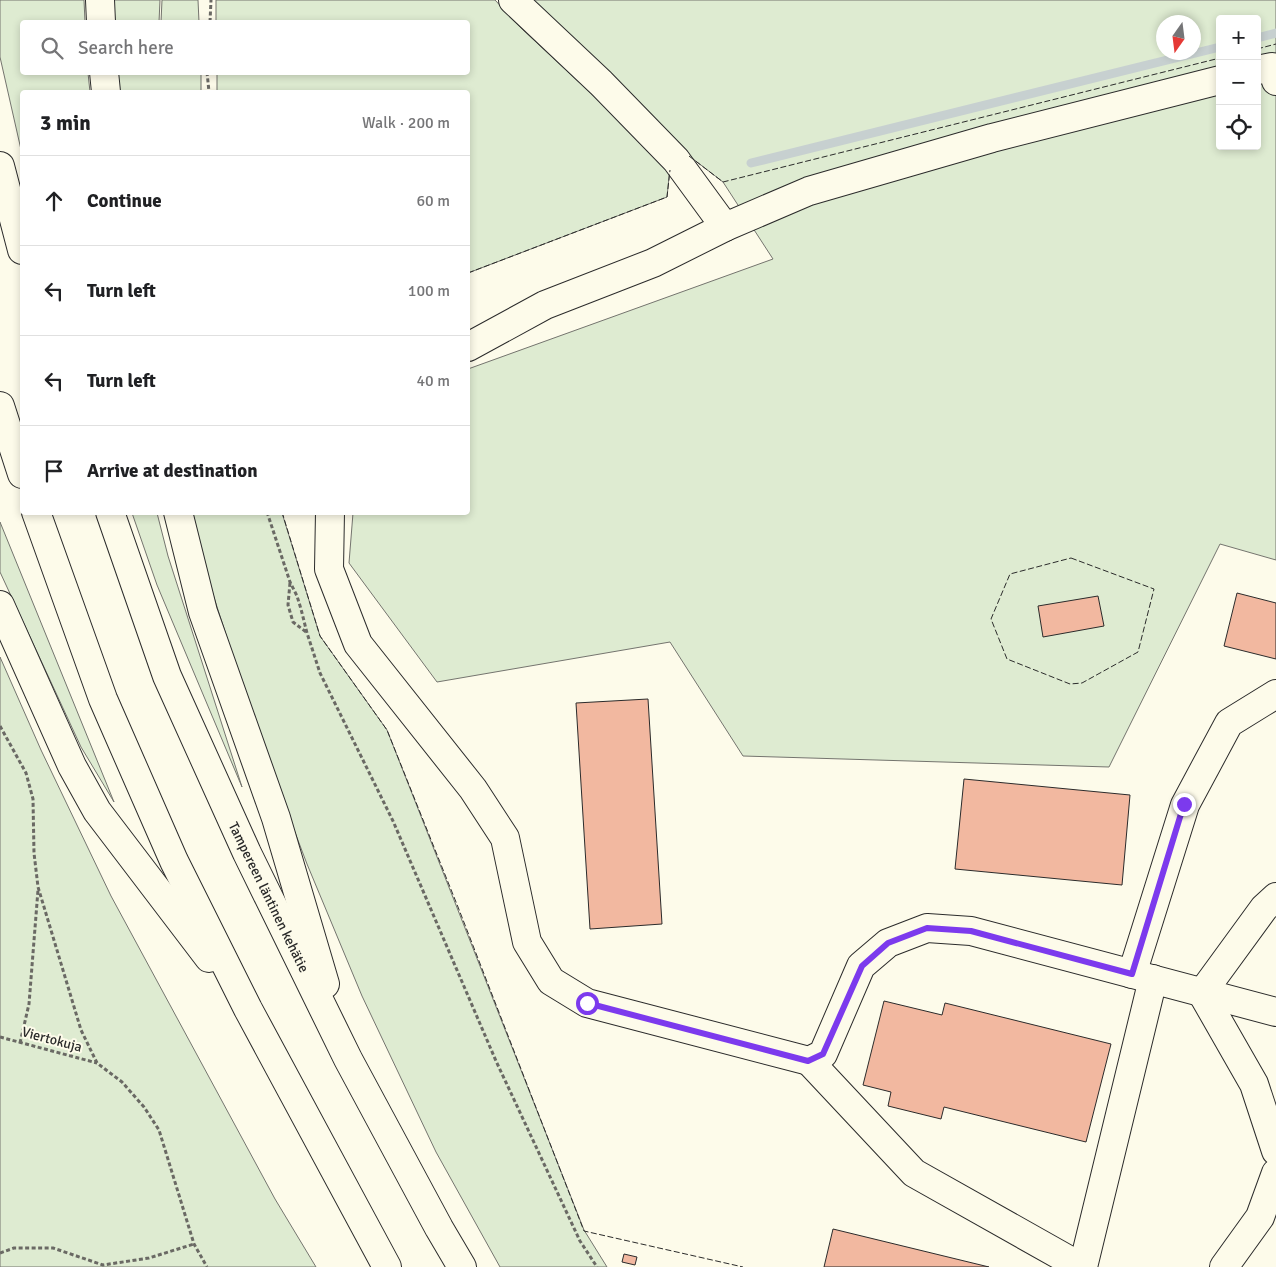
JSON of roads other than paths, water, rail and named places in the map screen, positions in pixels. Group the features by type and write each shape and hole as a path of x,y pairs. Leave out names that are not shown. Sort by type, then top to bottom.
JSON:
{"main road":[{"path":"100,0 101,20"},
{"path":"513,0 601,82 676,160 725,227"},
{"path":"1261,69 1272,67 1276,80"},
{"path":"104,75 106,90"},
{"path":"470,345 545,305 654,263 725,227 809,190 992,138 1216,81"},
{"path":"0,166 20,242"},
{"path":"0,406 20,468"},
{"path":"37,515 103,698 174,861 248,1009 387,1267"},
{"name":"Tampereen läntinen kehätie","path":"111,515 167,676 247,854 348,1059 462,1267"},
{"path":"179,515 203,612 276,818 348,1059"},
{"path":"330,515 329,569 358,644 472,789 505,838 527,942 551,981 587,1003 808,1061 914,1172 1082,1267 1143,977 1184,804 1229,723 1276,694"},
{"path":"0,605 72,766 97,811 248,1009"},
{"path":"1202,992 1264,908 1276,897"},
{"path":"808,1061 823,1054 862,966 888,943 927,928 971,931 1276,1012"},
{"path":"1202,992 1254,1084 1276,1151"},
{"path":"1224,1267 1260,1217 1276,1173"}],"waterway":[{"path":"1261,37 1276,33"},
{"path":"751,163 1216,48"}]}
